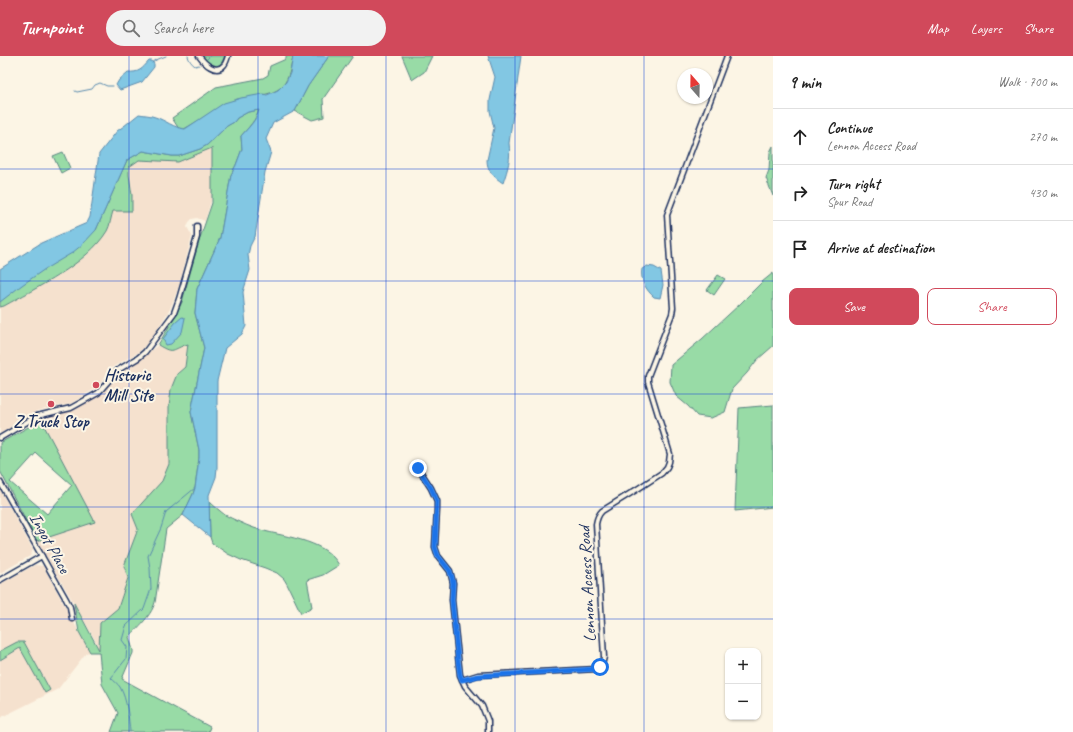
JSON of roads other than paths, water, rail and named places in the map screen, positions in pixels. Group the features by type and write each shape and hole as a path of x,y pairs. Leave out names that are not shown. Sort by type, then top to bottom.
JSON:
{"street":[{"path":"199,56 206,65 214,69 223,67 228,56"},
{"name":"Lennon Access Road","path":"462,680 478,676 597,669 602,665 604,657 596,524 597,519 602,510 662,473 669,462 670,454 648,382 648,376 672,314 673,302 667,215 727,56"},
{"path":"0,438 37,416 71,408 98,393 118,370 145,352 174,313 197,238 197,226"},
{"path":"418,468 431,488 437,501 435,547 438,556 450,571 453,583 452,600 460,675 468,690 482,706 488,721 488,732"},
{"name":"Ingot Place","path":"0,482 70,606 72,619"},
{"path":"0,580 42,556"}],"water":[{"path":"293,56 329,56 308,86 295,111 273,123 266,139 271,152 265,172 255,237 250,246 248,255 250,270 243,292 246,326 242,334 225,348 217,381 217,468 216,477 209,495 210,537 183,515 195,488 199,458 199,450 191,412 204,348 195,313 197,289 220,238 231,175 242,149 241,136 254,121 259,110 248,112 237,118 207,145 200,149 179,156 143,151 127,160 96,230 72,253 45,269 0,302 0,269 41,243 87,223 90,217 99,154 117,131 139,114 153,116 185,129 224,103 241,98 263,94 267,95 278,90 286,82 290,73"},
{"path":"488,56 521,56 509,143 510,149 508,168 503,183 492,173 487,164 494,128 490,111 490,100 495,77"},
{"path":"149,61 152,61 154,67 142,82 120,90 116,85 119,80 128,72 140,70"},
{"path":"647,266 654,267 661,271 663,285 660,298 654,297 644,284 642,269"},
{"path":"182,317 185,318 182,332 171,344 166,345 163,339 175,323"}],"waterway":[{"path":"152,63 166,56"},
{"path":"188,56 190,61 195,66 199,65"},
{"path":"207,59 210,56"},
{"path":"75,91 77,92 92,89 95,85 100,83 107,86 113,86"},
{"path":"130,732 124,697 120,687 111,678 126,659 127,647 122,640 126,626 144,609 151,589 148,556 161,528 166,512 195,488"}],"place":[{"name":"Historic Mill Site","path":"96,385"},
{"name":"Z Truck Stop","path":"51,404"}]}
